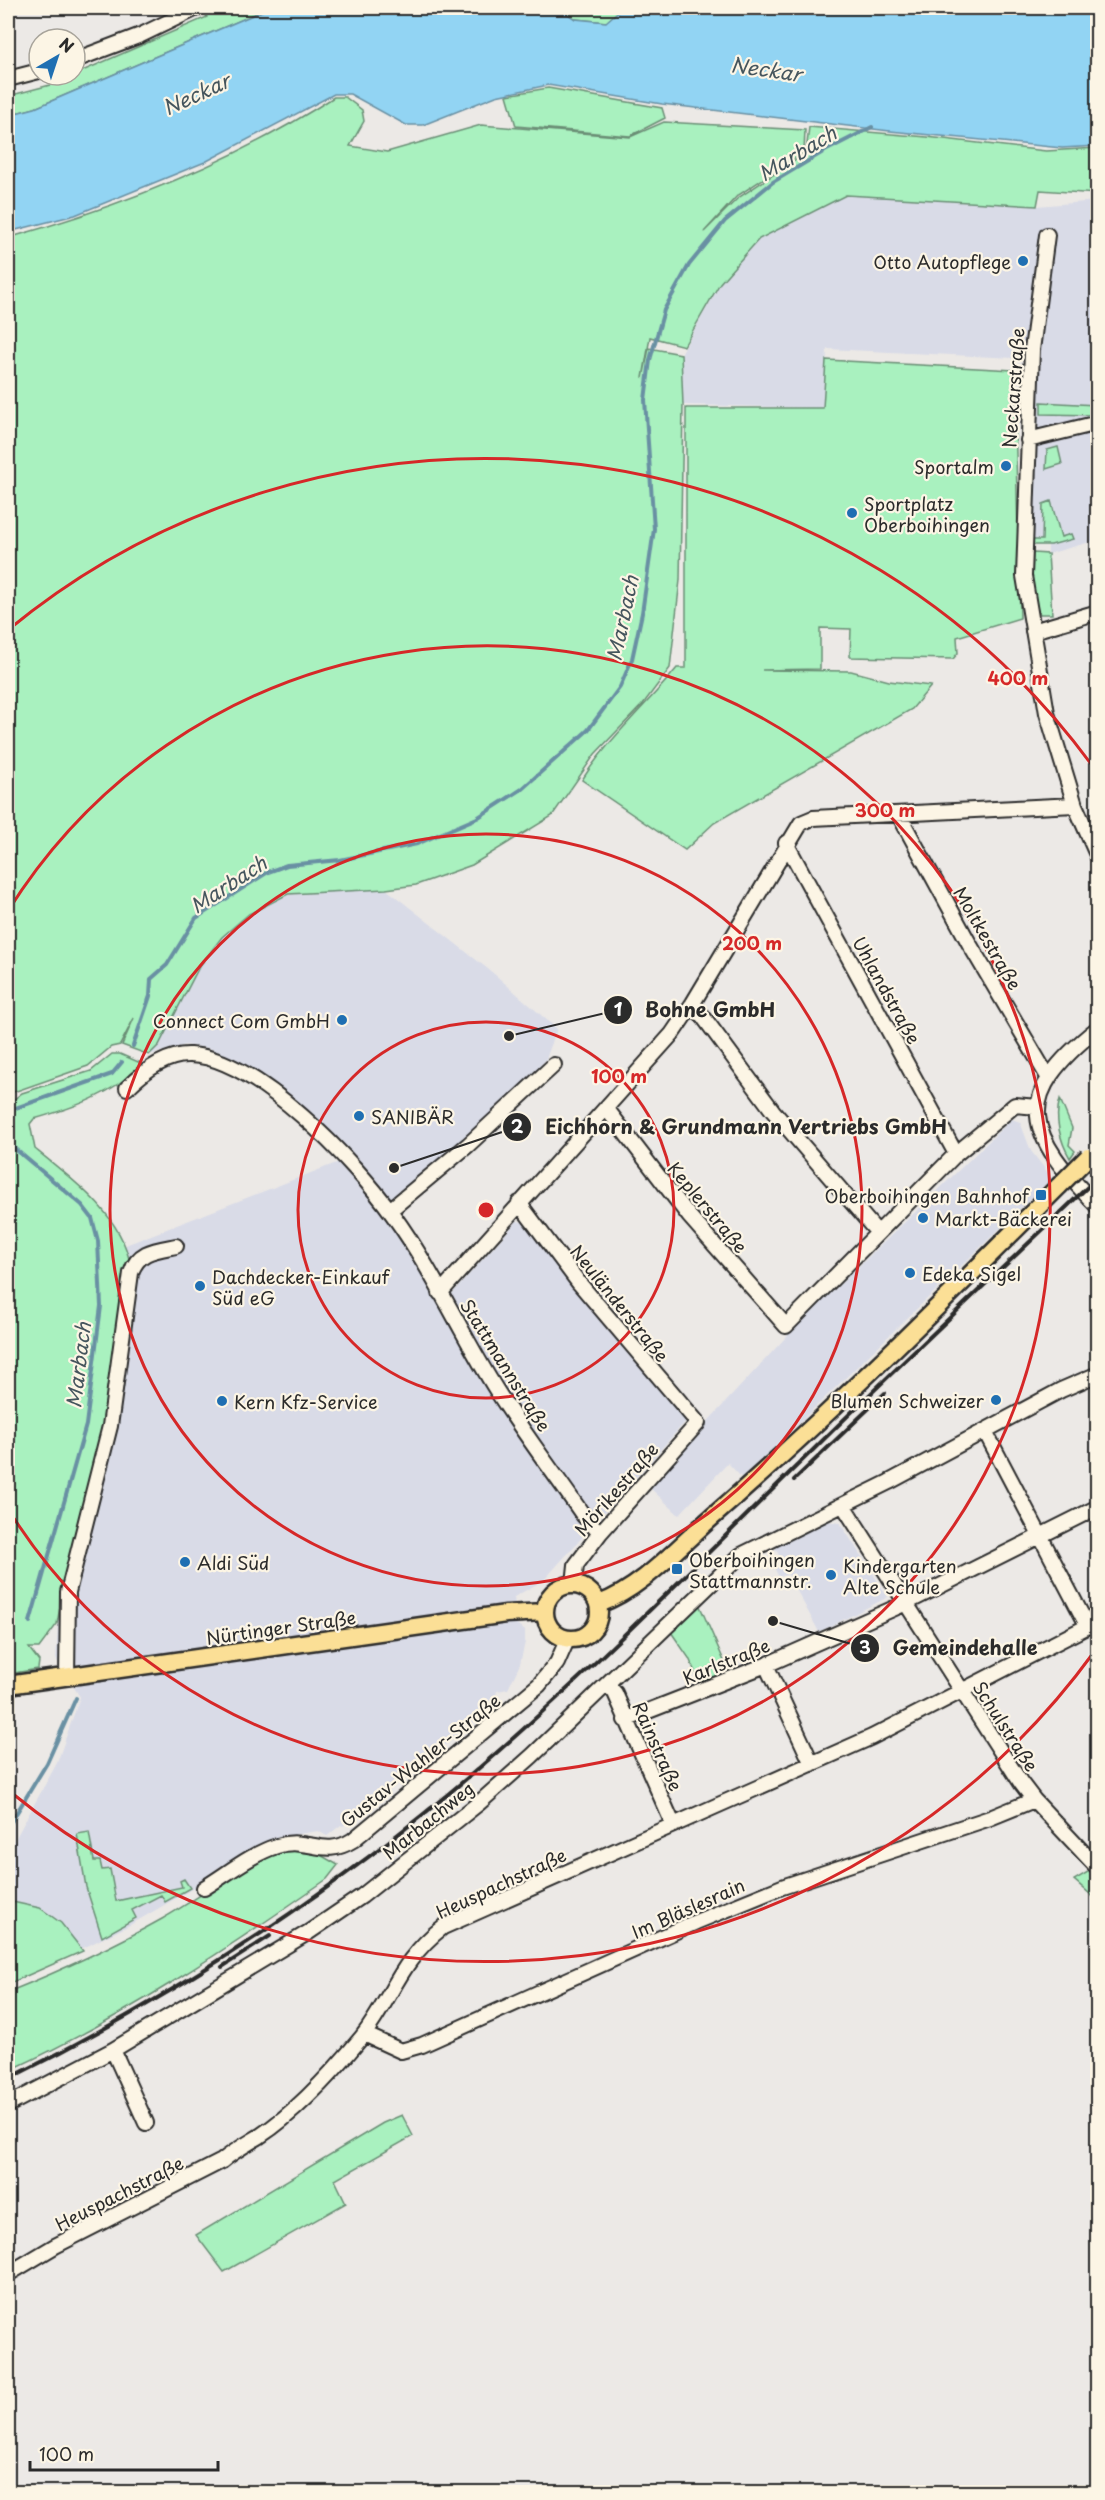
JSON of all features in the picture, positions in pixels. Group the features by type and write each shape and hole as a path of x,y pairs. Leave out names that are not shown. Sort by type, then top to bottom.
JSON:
{"main road":[{"path":"598,1604 615,1598 649,1572 747,1487 992,1255 1093,1153"},
{"path":"574,1584 589,1590 598,1604 600,1614 593,1629 581,1637 568,1638 551,1629 545,1612 551,1594 562,1586 574,1584"},
{"name":"Nürtinger Straße","path":"15,1684 506,1614 545,1612"}],"street":[{"path":"87,55 141,35 196,8"},
{"path":"8,79 27,74"},
{"name":"Neckarstraße","path":"1047,235 1032,350 1024,576 1047,713 1075,805 1098,857"},
{"path":"1028,440 1098,423"},
{"path":"1033,631 1098,612"},
{"path":"440,1293 519,1203 641,1071 693,1003 786,843 801,823 813,818 1075,805"},
{"name":"Moltkestraße","path":"899,815 970,945 1048,1077"},
{"name":"Uhlandstraße","path":"786,843 956,1154"},
{"path":"693,1003 774,1111 878,1233 956,1154 1015,1105 1037,1107"},
{"path":"1098,1028 1064,1057 1048,1077 1037,1107 1041,1132 1049,1150 1098,1207"},
{"name":"Stattmannstraße","path":"127,1088 156,1065 187,1055 204,1057 236,1069 266,1087 309,1124 354,1169 390,1210 498,1392 583,1515 600,1533"},
{"path":"390,1210 468,1145 554,1065"},
{"name":"Keplerstraße","path":"606,1108 689,1216 786,1326 878,1233"},
{"name":"Neuländerstraße","path":"519,1203 579,1283 698,1423"},
{"path":"67,1678 68,1592 110,1426 131,1273 135,1260 148,1252 176,1246"},
{"path":"836,1508 1098,1374"},
{"name":"Mörikestraße","path":"574,1584 576,1565 600,1533 698,1423"},
{"path":"984,1431 1039,1536 1092,1623"},
{"name":"Karlstraße","path":"625,1720 766,1665 906,1603 1098,1507"},
{"name":"Schulstraße","path":"836,1508 906,1603 961,1691 1034,1800 1095,1865"},
{"name":"Marbachweg","path":"8,2105 113,2050 300,1938 362,1896 478,1803 608,1685 741,1555 836,1508"},
{"name":"Heuspachstraße","path":"8,2274 55,2246 222,2161 240,2146 260,2136 339,2064 364,2034 412,1955 443,1927 919,1715 1092,1623"},
{"name":"Gustav-Wahler-Straße","path":"204,1888 277,1846 297,1842 334,1849 353,1840 539,1685 557,1663 568,1638"},
{"path":"766,1665 812,1764"},
{"name":"Rainstraße","path":"608,1685 615,1693 673,1824"},
{"name":"Im Bläslesrain","path":"364,2034 401,2051 422,2046 696,1922 782,1887 990,1818 1034,1800"},
{"path":"113,2050 146,2123"}],"shaded area":[{"path":"846,195 1037,206 1097,201 1097,540 1048,554 1048,545 1031,543 1037,359 827,349 824,408 683,405 681,354 720,283 759,239"},
{"path":"386,889 493,973 557,1029 546,1059 532,1076 393,1201 332,1137 277,1086 234,1059 209,1048 185,1045 149,1055 159,1045 199,967 222,937 249,914 288,894"},
{"path":"1012,1119 1020,1122 1031,1151 1052,1178 742,1478 728,1463 679,1515 648,1486 826,1294 828,1296"},
{"path":"339,1162 390,1220 442,1305 517,1221 529,1224 589,1305 686,1421 544,1580 514,1597 517,1624 525,1631 525,1642 520,1664 508,1689 497,1691 493,1706 343,1826 341,1825 327,1836 318,1831 286,1836 130,1925 67,1956 8,1902 8,1852 57,1763 80,1697 56,1659 60,1591 123,1246"},
{"name":"Kindergarten Alte Schule","path":"826,1521 840,1523 888,1597 819,1632 788,1574 779,1577 771,1562 780,1557 775,1547"}],"green space":[{"path":"209,8 269,8 87,86 87,69 207,17 203,12"},
{"path":"559,8 622,8 607,22 575,19"},
{"path":"42,87 84,87 35,108 8,115 8,96"},
{"path":"548,88 662,108 665,118 630,136 516,126 507,95"},
{"path":"334,97 345,97 362,110 364,121 350,146 387,152 481,125 630,137 664,122 805,130 804,152 737,196 704,232 738,198 806,153 809,127 927,137 1046,151 1097,148 1097,194 1040,190 1037,206 846,195 759,239 720,283 684,346 650,337 643,378 649,348 681,354 683,405 680,580 670,668 643,704 595,754 552,816 472,865 416,885 386,889 288,894 249,914 222,937 199,967 159,1045 149,1055 122,1045 134,1018 120,1045 111,1047 88,1066 8,1094 8,238 93,212 176,180 257,142"},
{"name":"Sportplatz Oberboihingen","path":"826,360 1014,370 1020,618 957,637 958,653 953,659 850,657 851,629 820,628 820,669 762,670 851,671 889,681 931,686 912,709 714,823 685,850 582,780 615,737 677,668 686,668 686,408 823,408"},
{"path":"1041,402 1096,405 1096,415 1041,414"},
{"path":"1058,447 1062,464 1046,469 1047,450"},
{"path":"1051,501 1061,537 1071,534 1073,539 1051,545 1033,545 1033,540 1042,540 1043,504"},
{"path":"1033,553 1048,554 1052,614 1040,614 1037,607 1032,584"},
{"path":"112,1054 120,1054 143,1064 106,1092 64,1110 34,1119 30,1124 35,1149 79,1185 106,1214 117,1229 130,1264 107,1427 65,1578 57,1624 39,1648 29,1648 39,1661 38,1669 8,1674 8,1104 22,1093 91,1071"},
{"path":"1060,1099 1072,1128 1069,1145 1075,1151 1070,1158 1059,1129"},
{"path":"699,1604 728,1670 700,1684 689,1658 671,1632"},
{"path":"89,1832 94,1861 100,1861 102,1870 110,1869 116,1901 182,1887 180,1881 184,1879 190,1888 165,1902 161,1895 132,1910 136,1918 102,1937 86,1887 77,1834"},
{"path":"295,1848 310,1849 338,1865 327,1879 250,1932 132,2007 8,2071 8,1992 124,1939 178,1910 260,1860"},
{"path":"1093,1869 1097,1873 1097,1900 1074,1880"},
{"path":"8,1901 40,1908 61,1923 83,1951 8,1984"},
{"path":"402,2115 413,2136 335,2180 346,2203 224,2272 196,2235 383,2123"}],"water":[{"name":"Neckar","path":"269,8 559,8 575,19 606,22 622,8 1097,8 1097,146 1062,148 890,131 662,104 548,85 496,96 423,125 406,125 350,94 334,94 205,162 75,215 8,232 8,115 35,108"}],"waterway":[{"name":"Marbach","path":"133,1046 150,996 151,979 167,965 196,918 268,872 287,865 340,860 417,844 477,818 522,789 588,730 620,687 632,659 642,613 654,529 645,400 650,360 664,310 689,265 725,221 773,182 823,152 872,127"},
{"name":"Marbach","path":"8,1115 13,1109 112,1074 122,1062"},
{"name":"Marbach","path":"8,1143 82,1205 92,1218 98,1241 101,1306 86,1425 30,1622"},
{"name":"Marbach","path":"8,1827 47,1763 76,1698"}],"railway":[{"path":"8,2079 73,2046 200,1973 322,1891 439,1802 616,1643 884,1380 1098,1177"},
{"path":"794,1480 885,1393"},
{"path":"222,1967 270,1936"}],"place":[{"name":"Otto Autopflege","path":"1023,261"},
{"name":"Sportalm","path":"1006,466"},
{"name":"Sportplatz Oberboihingen","path":"852,513"},
{"name":"Connect Com GmbH","path":"342,1020"},
{"name":"Bohne GmbH","path":"509,1036"},
{"name":"SANIBÄR","path":"359,1116"},
{"name":"Eichhorn & Grundmann Vertriebs GmbH","path":"394,1168"},
{"name":"Oberboihingen Bahnhof","path":"1041,1195"},
{"name":"Markt-Bäckerei","path":"923,1218"},
{"name":"Edeka Sigel","path":"910,1273"},
{"name":"Dachdecker-Einkauf Süd eG","path":"200,1286"},
{"name":"Blumen Schweizer","path":"996,1400"},
{"name":"Kern Kfz-Service","path":"222,1401"},
{"name":"Aldi Süd","path":"185,1562"},
{"name":"Oberboihingen Stattmannstr.","path":"677,1569"},
{"name":"Kindergarten Alte Schule","path":"831,1575"},
{"name":"Gemeindehalle","path":"773,1621"}]}
